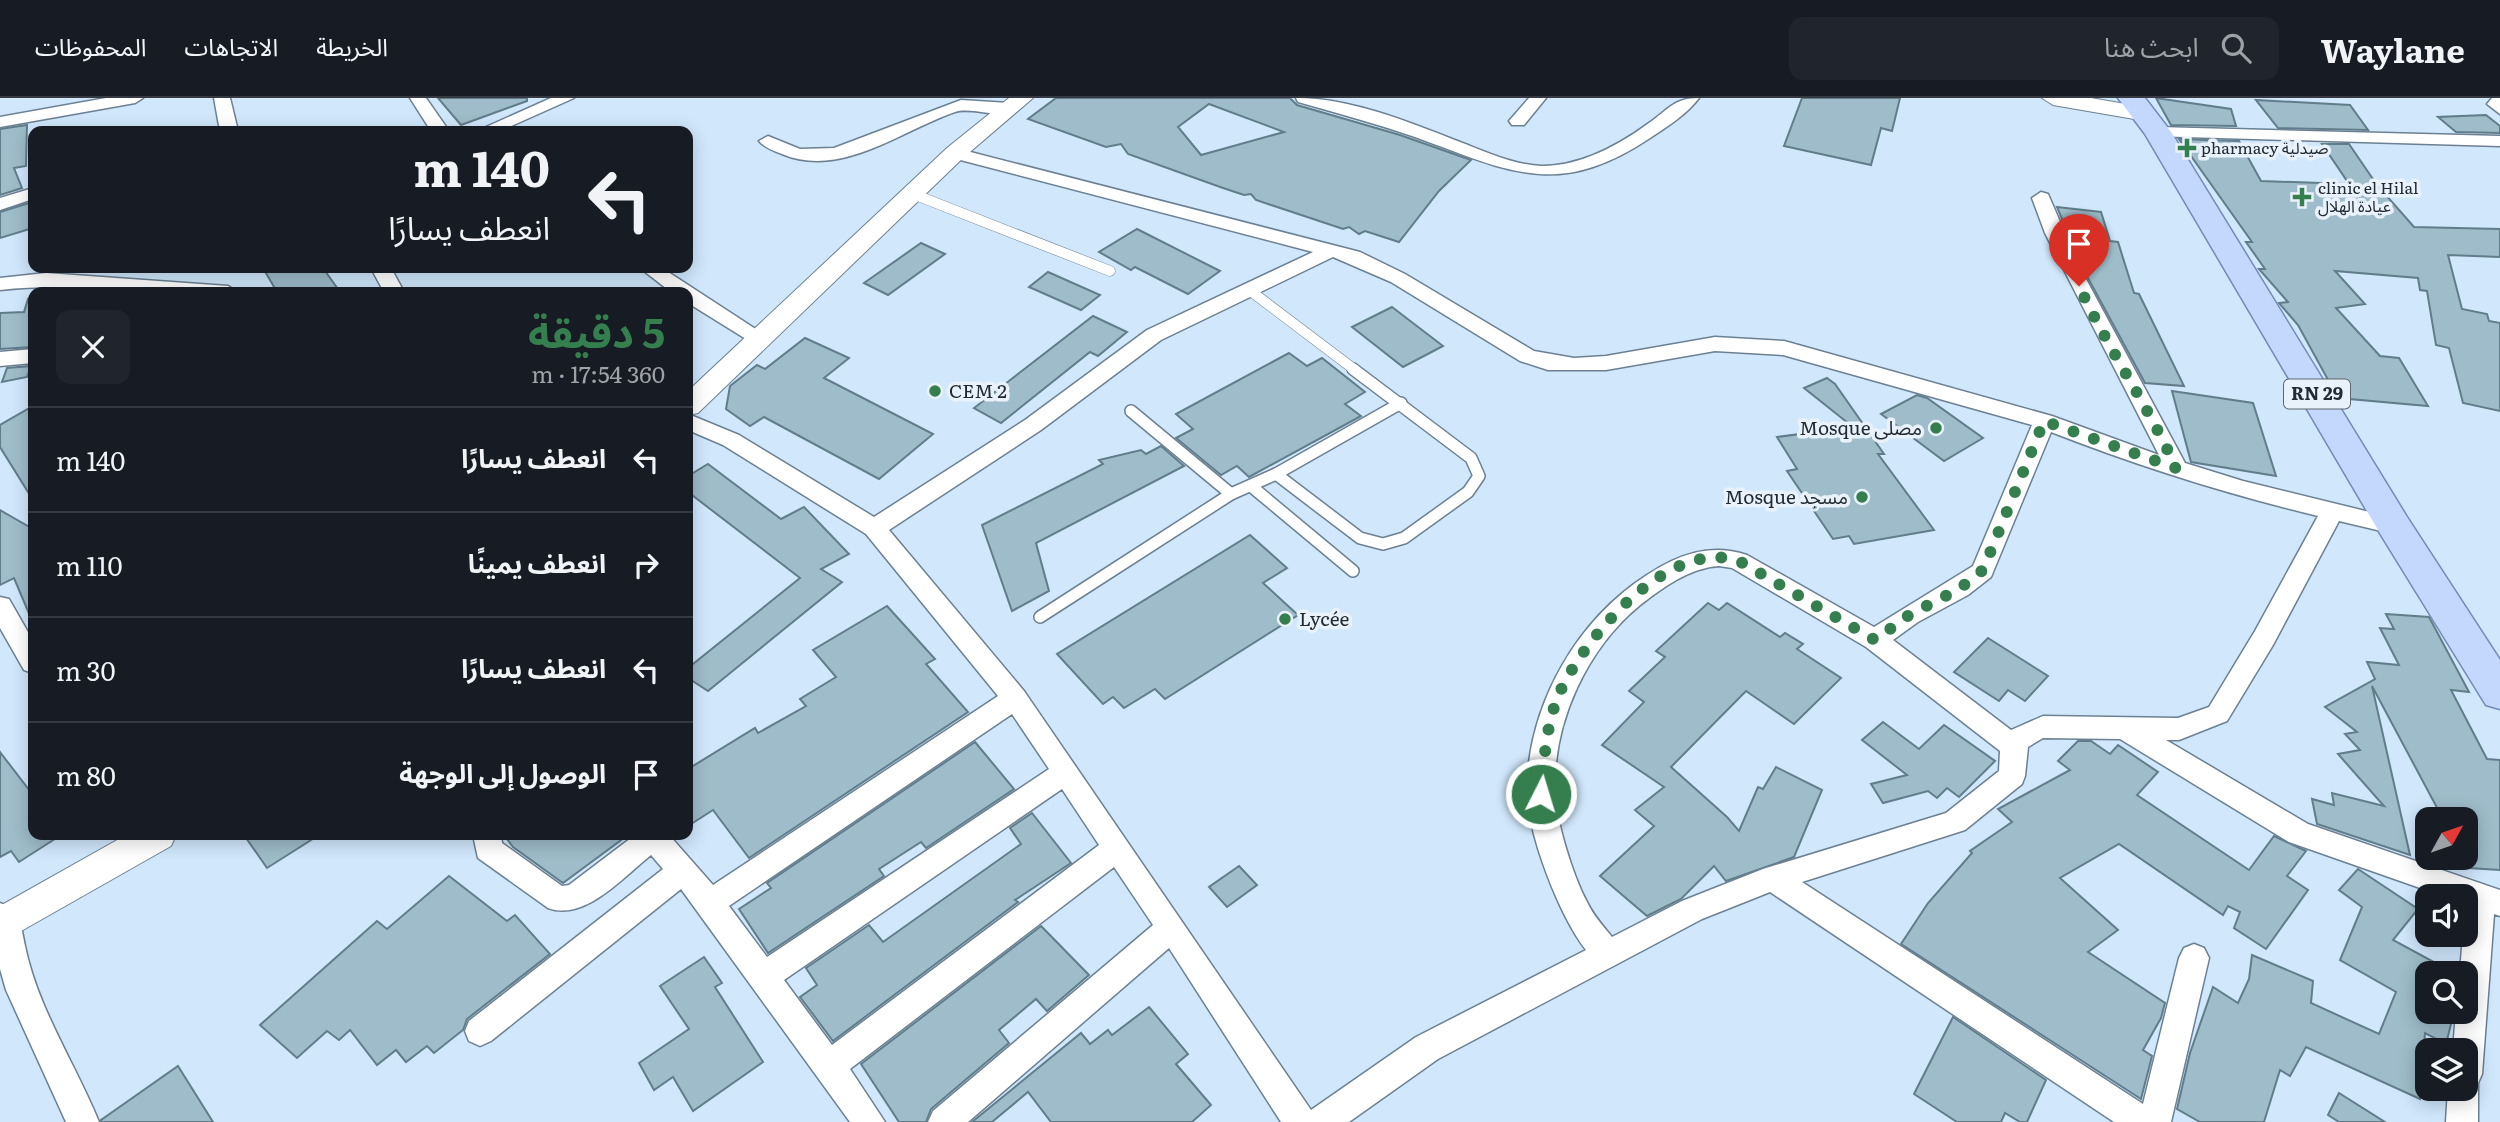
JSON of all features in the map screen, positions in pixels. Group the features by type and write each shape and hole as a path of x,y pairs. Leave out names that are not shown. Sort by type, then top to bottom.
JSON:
{"main road":[{"name":"RN 29","path":"2143,114 2394,526 2500,692"}],"street":[{"path":"0,121 135,98"},
{"path":"222,98 228,126"},
{"path":"418,98 437,126"},
{"path":"498,126 566,98"},
{"path":"1304,98 1420,133 1521,169 1552,170 1625,148 1666,121 1691,98"},
{"path":"1518,121 1538,98"},
{"path":"2053,98 2143,114 2500,141"},
{"path":"2500,100 2495,104 2500,109"},
{"path":"768,141 799,154 825,155 853,148 949,108 1015,103"},
{"path":"693,401 955,153 1015,103"},
{"path":"955,153 1370,263 1527,356 1548,363 1606,363 1715,344 1784,348 2044,421 2176,468 2332,512 2394,526"},
{"path":"0,204 28,195"},
{"path":"2041,198 2064,258 2097,324 2155,421 2176,468"},
{"path":"874,528 1010,441 1154,335 1331,251"},
{"path":"657,273 677,287"},
{"path":"0,284 46,279 164,277 207,287"},
{"path":"693,297 761,339"},
{"path":"0,359 28,356"},
{"path":"1875,640 1909,615 1959,589 1983,570 2044,421"},
{"path":"693,423 732,440 874,528 1015,698 1118,847 1300,1122"},
{"path":"1322,1122 1427,1048 1692,910 1773,878 1955,822 2012,776 2012,746 2025,732 2043,727 2179,729 2218,714 2264,638 2332,512"},
{"path":"1608,956 1574,908 1541,794 1546,750 1558,697 1577,659 1610,616 1651,584 1684,564 1721,555 1739,561 1875,640 2012,746"},
{"path":"0,606 28,654"},
{"path":"709,903 1015,698"},
{"path":"2123,728 2299,833 2491,899 2471,1038"},
{"path":"763,977 1066,772"},
{"path":"83,1122 17,979 2,921 149,840"},
{"path":"487,840 488,849 558,899 575,897 647,840"},
{"path":"655,840 709,903 869,1122"},
{"path":"828,1067 1118,847"},
{"path":"480,1031 681,872"},
{"path":"1773,878 2142,1122"},
{"path":"944,1122 1171,928"},
{"path":"2155,1122 2194,958"},
{"path":"2462,1122 2464,1101"}],"lane":[{"path":"913,194 1110,271"},
{"path":"1248,289 1401,402 1471,458 1479,476 1468,492 1404,538 1383,544 1360,538 1276,474"},
{"path":"1040,617 1231,494 1276,474 1401,402"},
{"path":"1131,411 1231,494"},
{"path":"1251,486 1353,571"}],"building":[{"path":"438,98 527,98 527,101 461,125"},
{"path":"1056,98 1290,98 1297,105 1400,135 1471,160 1439,191 1399,242 1365,231 1359,234 1349,227 1343,229 1256,200 1251,194 1244,195 1128,154 1121,144 1106,147 1028,119","holes":["1209,104 1284,132 1201,155 1178,127"]},
{"path":"1802,98 1900,98 1892,131 1881,128 1871,165 1784,146"},
{"path":"2156,98 2231,109 2236,126 2171,125"},
{"path":"2256,100 2350,105 2368,130 2278,128"},
{"path":"2486,115 2500,126 2500,133 2456,132 2438,117"},
{"path":"27,125 26,166 14,168 22,188 0,195 0,129"},
{"path":"2179,139 2239,141 2261,181 2349,184 2322,144 2349,144 2377,185 2414,227 2500,229 2500,257 2448,255 2462,309 2487,314 2489,321 2500,323 2500,411 2463,403 2449,348 2436,345 2427,291 2420,290 2418,278 2335,271 2365,304 2336,308 2380,356 2399,358 2428,406 2338,398 2298,325 2279,303 2288,302 2259,269 2265,269 2246,242 2252,242"},
{"path":"28,203 28,230 0,238 0,212"},
{"path":"2057,207 2101,212 2110,241 2118,242 2134,293 2139,294 2184,386 2145,383 2082,267"},
{"path":"1137,229 1220,271 1188,294 1135,267 1131,270 1099,252"},
{"path":"921,243 945,254 888,295 864,283"},
{"path":"1048,272 1100,295 1081,310 1029,287"},
{"path":"266,273 327,273 336,287 274,287"},
{"path":"28,299 28,347 0,349 0,313 24,312"},
{"path":"1392,307 1443,346 1403,367 1352,327"},
{"path":"1093,316 1127,332 1098,356 1090,352 1001,423 974,408"},
{"path":"805,338 849,358 824,378 933,434 879,479 764,417 750,426 726,409 730,386 757,365 765,369"},
{"path":"1289,353 1307,366 1322,358 1365,392 1345,404 1361,416 1249,477 1237,466 1221,475 1176,438 1193,429 1176,414"},
{"path":"28,366 27,377 2,382 7,368"},
{"path":"1827,378 1835,384 1884,454 1878,454 1934,530 1854,544 1849,536 1833,539 1787,471 1797,469 1777,437 1853,427 1804,388"},
{"path":"2172,391 2253,403 2276,476 2191,462"},
{"path":"1917,395 1927,398 1983,438 1944,461 1881,414"},
{"path":"28,409 28,492 0,447 0,425"},
{"path":"1161,446 1184,466 1036,543 1049,591 1012,611 982,525 1103,464 1099,460 1141,450 1146,454"},
{"path":"708,464 781,519 804,507 849,554 821,569 842,582 708,691 693,681 693,664 800,578 693,496 693,473"},
{"path":"0,510 28,526 28,611 14,578 0,585"},
{"path":"1250,535 1287,568 1263,583 1298,615 1165,699 1155,689 1124,708 1113,697 1103,704 1057,654"},
{"path":"1708,603 1719,610 1727,603 1780,637 1785,633 1803,644 1797,649 1841,678 1794,724 1746,691 1671,767 1739,831 1758,787 1763,789 1776,767 1822,790 1794,857 1726,881 1714,866 1681,899 1647,916 1600,876 1654,826 1635,810 1664,787 1602,745 1644,702 1629,691 1665,657 1656,651"},
{"path":"887,606 935,659 926,664 968,712 749,858 713,810 693,823 693,766 755,728 758,733 806,706 800,699 836,677 813,650"},
{"path":"2386,614 2429,617 2469,692 2451,690 2487,759 2500,760 2500,870 2478,869 2478,807 2437,807 2372,686 2410,855 2317,824 2312,799 2334,805 2332,793 2384,806 2338,754 2360,750 2345,734 2357,732 2325,707 2375,679 2367,662 2399,665 2380,628 2394,629"},
{"path":"1988,638 2048,676 2025,701 2008,690 1999,701 1954,672"},
{"path":"1883,722 1919,749 1944,725 1995,761 1959,797 1947,788 1937,798 1928,791 1883,803 1871,784 1907,775 1862,740"},
{"path":"2078,741 2091,741 2110,754 2118,745 2158,772 2137,795 2249,870 2274,836 2306,851 2287,876 2308,890 2266,949 2234,928 2240,912 2228,906 2223,915 2119,844 2060,878 2118,930 2088,952 2165,1003 2161,1018 2143,1050 2152,1056 2141,1099 1901,944 1928,903 1972,853 1970,851 2012,822 1998,809 2070,770 2058,761"},
{"path":"975,742 1014,789 926,848 921,842 879,869 884,876 768,953 739,909 771,888 767,883"},
{"path":"0,752 28,788 28,840 53,840 19,862 11,851 0,857"},
{"path":"1032,813 1071,863 1015,900 1018,902 833,1041 800,997 817,985 806,968 869,925 883,942 1021,844 1010,828"},
{"path":"247,840 311,840 267,868"},
{"path":"508,840 621,840 563,883 513,847"},
{"path":"1239,866 1257,885 1227,907 1209,887"},
{"path":"2358,869 2415,907 2415,913 2393,940 2432,961 2415,961 2415,1024 2451,1024 2448,1038 2435,1038 2425,1033 2425,1038 2415,1038 2415,1097 2306,1047 2290,1076 2280,1070 2264,1122 2200,1122 2177,1109 2190,1053 2213,987 2238,1003 2249,979 2252,955 2313,981 2311,1003 2379,1034 2396,992 2340,960 2362,907 2339,890"},
{"path":"449,876 507,921 515,915 550,954 467,1019 463,1030 434,1053 427,1046 406,1062 396,1050 377,1065 350,1030 339,1040 327,1031 297,1058 260,1025 377,921 387,929"},
{"path":"1041,926 1089,975 1047,1011 1036,999 999,1030 1009,1043 931,1109 926,1122 899,1122 861,1064"},
{"path":"704,957 722,983 715,987 763,1062 693,1111 673,1077 654,1090 639,1063 689,1029 660,986"},
{"path":"1149,1007 1188,1054 1176,1064 1211,1105 1192,1122 1051,1122 1028,1092 992,1122 972,1122 1081,1033 1090,1044 1108,1030 1112,1035"},
{"path":"1953,1017 2046,1080 2027,1122 2020,1122 2005,1113 2001,1122 1957,1122 1914,1094"},
{"path":"178,1066 213,1122 101,1122 101,1120"},
{"path":"2339,1093 2385,1122 2339,1122 2328,1115"}],"place":[{"name":"pharmacy صيدلية","path":"2187,148"},
{"name":"clinic el Hilal عيادة الهلال","path":"2302,197"},
{"name":"CEM 2","path":"935,391"},
{"name":"Mosque مصلى","path":"1936,428"},
{"name":"Mosque مسجد","path":"1862,497"},
{"name":"Lycée","path":"1285,619"}],"route":[{"path":"1541,794 1546,750 1558,697 1577,659 1610,616 1651,584 1684,564 1721,555 1739,561 1875,640 1909,615 1959,589 1983,570 2044,421 2124,452 2176,468 2155,421 2097,324 2079,286"}]}
